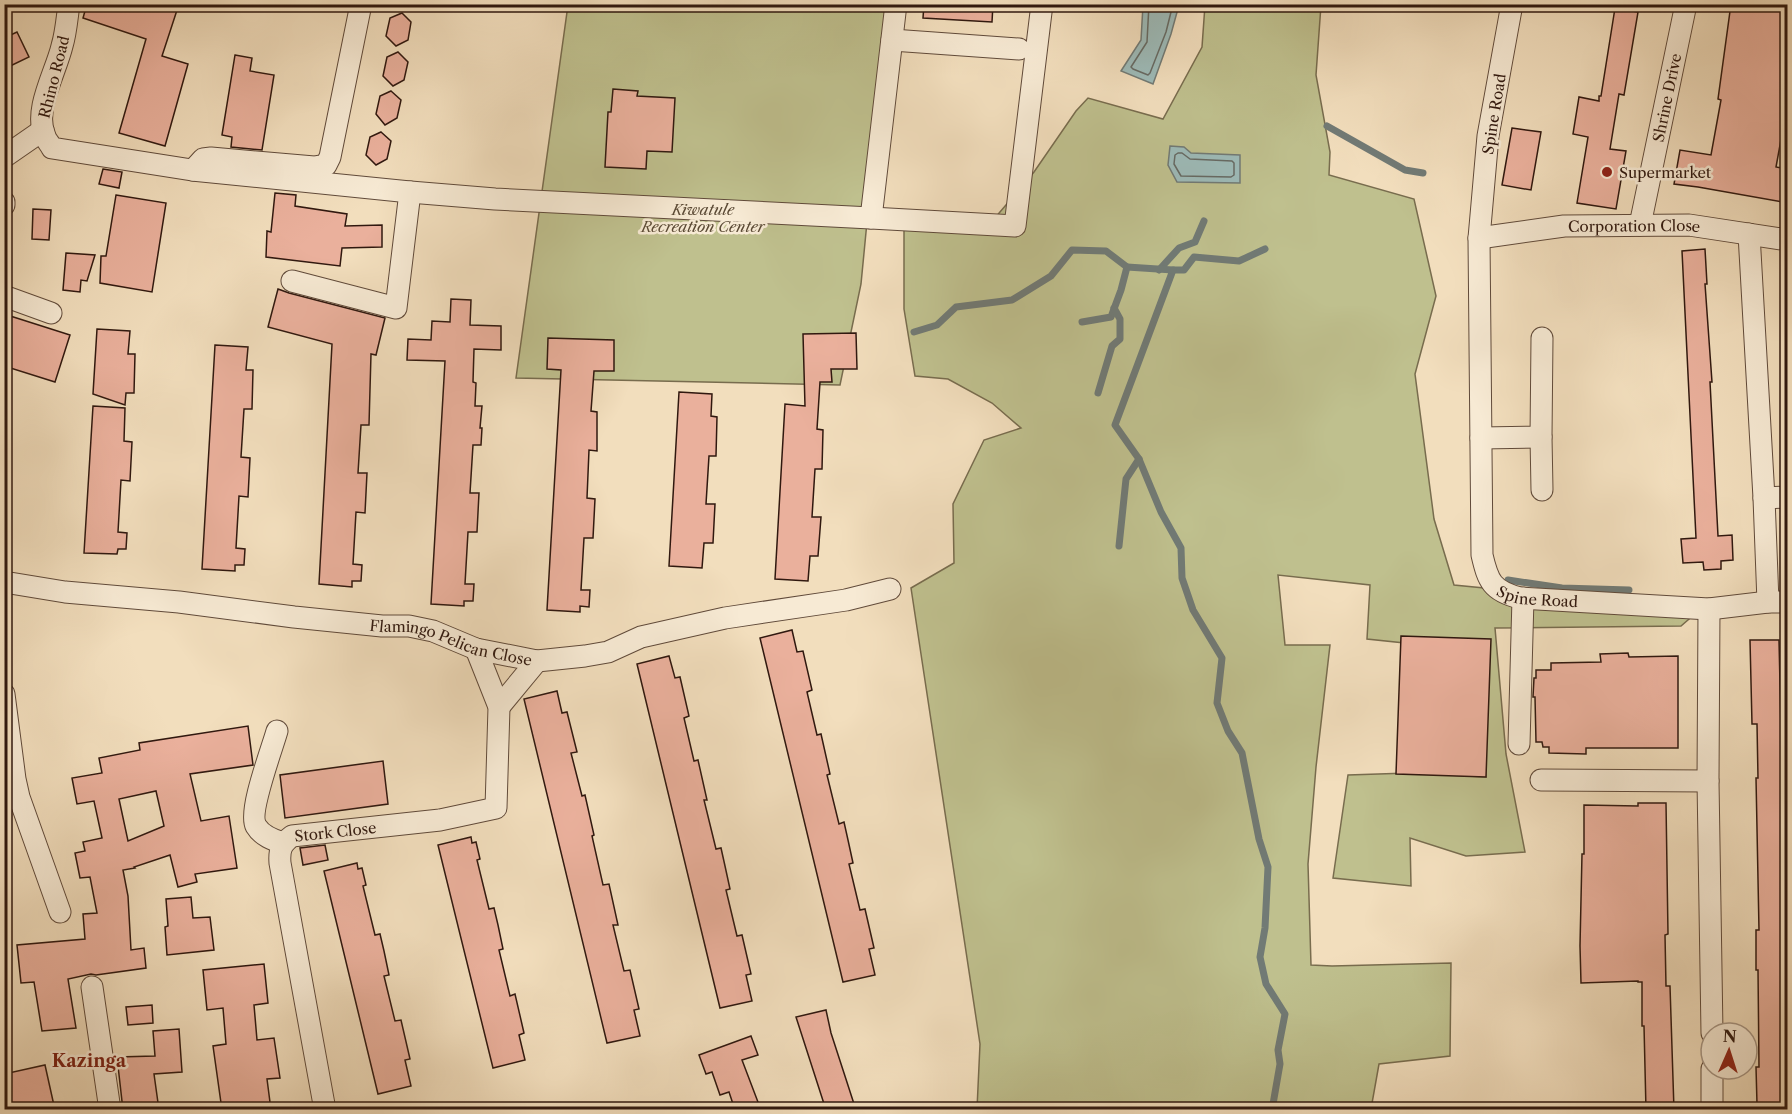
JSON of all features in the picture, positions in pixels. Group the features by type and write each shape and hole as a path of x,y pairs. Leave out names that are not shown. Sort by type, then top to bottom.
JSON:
{"street":[{"name":"Rhino Road","path":"48,139 42,113 62,46 69,4"},
{"path":"192,170 203,159 211,158 314,167 326,165 333,145 361,4"},
{"path":"871,218 896,4"},
{"path":"4,158 48,139 192,170 410,192 495,199 1015,226 1042,4"},
{"name":"Spine Road","path":"1512,4 1488,136 1479,238 1482,555 1488,578 1508,595 1523,598 1709,609 1778,602"},
{"name":"Shrine Drive","path":"1640,225 1686,4"},
{"path":"892,40 1019,49"},
{"path":"291,281 396,308 410,192"},
{"name":"Corporation Close","path":"1479,238 1564,226 1689,225 1788,240"},
{"path":"1749,234 1764,498 1778,602"},
{"path":"4,296 51,313"},
{"path":"1542,338 1542,490"},
{"path":"1481,438 1541,437"},
{"path":"1764,498 1788,497"},
{"name":"Flamingo Pelican Close","path":"4,582 65,592 179,602 294,617 382,626 409,626 433,632 476,649 537,661 608,652 642,637 662,632 725,618 846,600 890,589"},
{"path":"1519,744 1523,598"},
{"path":"1709,609 1708,781 1712,1021"},
{"name":"Stork Close","path":"325,1110 279,850 283,843 292,836 440,820 496,808 499,707 476,649"},
{"path":"499,707 537,661"},
{"path":"4,694 17,788 60,912"},
{"path":"277,731 254,809 255,825 270,839 283,843"},
{"path":"1541,780 1708,781"},
{"path":"92,987 110,1110"},
{"path":"1712,1081 1712,1110"}],"green space":[{"name":"Kiwatule Recreation Center","path":"568,5 888,5 861,284 840,385 516,378"},
{"path":"1205,5 1321,5 1316,75 1330,152 1329,175 1414,199 1436,296 1415,374 1434,519 1454,585 1515,591 1711,600 1681,626 1495,628 1506,754 1525,852 1466,856 1410,838 1411,886 1333,878 1348,775 1409,773 1486,777 1483,744 1414,644 1367,639 1370,585 1278,575 1285,645 1330,645 1308,864 1311,965 1451,963 1450,1056 1379,1064 1371,1109 977,1109 980,1044 911,588 954,563 953,504 984,440 1021,428 992,403 948,379 915,376 904,309 904,222 994,219 1034,172 1076,111 1088,98 1163,119 1202,47"}],"water":[{"path":"1143,5 1179,5 1153,84 1121,71 1141,40"},
{"path":"1170,146 1184,147 1191,153 1240,155 1240,183 1177,182 1168,165"}],"building":[{"path":"87,4 179,4 162,56 188,64 165,146 119,133 146,39 83,18"},
{"path":"924,4 993,4 992,22 923,18"},
{"path":"1731,4 1788,4 1788,112 1786,112 1776,167 1788,169 1788,203 1674,184 1680,150 1711,155 1721,100 1718,99"},
{"path":"1615,8 1638,12 1624,95 1619,94 1610,149 1626,151 1616,209 1577,203 1588,137 1573,134 1579,97 1599,101 1599,96 1601,96"},
{"path":"402,13 411,22 408,40 396,46 386,36 390,18"},
{"path":"17,32 29,57 4,69 4,38"},
{"path":"398,52 408,62 404,80 393,86 383,76 387,57"},
{"path":"235,55 252,58 250,71 274,75 262,150 231,147 232,137 222,135"},
{"path":"613,89 638,91 637,96 675,98 672,152 647,151 646,169 605,167 608,112 611,112"},
{"path":"391,91 401,100 397,118 385,125 376,114 380,96"},
{"path":"1512,128 1541,132 1531,190 1502,185"},
{"path":"381,132 391,141 387,159 376,165 366,155 370,137"},
{"path":"103,169 122,172 119,188 99,184"},
{"path":"275,193 296,195 295,206 347,214 345,226 382,225 382,247 342,248 340,266 266,257 267,231 271,232"},
{"path":"116,195 166,203 152,292 100,283 101,256 106,256"},
{"path":"33,209 51,210 49,240 32,239"},
{"path":"1705,249 1718,536 1732,535 1733,560 1721,561 1721,569 1704,570 1703,562 1683,563 1681,539 1696,538 1682,251"},
{"path":"66,253 95,255 87,281 81,280 80,292 63,290"},
{"path":"278,289 385,318 376,355 371,354 369,425 361,425 358,473 367,473 365,513 356,512 353,564 362,565 361,581 352,581 352,587 319,584 332,344 268,327"},
{"path":"451,299 471,300 470,325 501,326 501,350 474,349 475,406 482,406 480,428 482,428 481,445 473,445 470,493 479,493 477,532 468,532 465,584 474,584 473,601 464,601 464,606 431,604 445,361 407,360 408,339 431,340 432,321 450,322"},
{"path":"4,314 70,335 55,382 4,366"},
{"path":"97,329 130,331 128,354 135,354 134,393 126,393 125,405 93,394"},
{"path":"856,333 857,369 831,369 832,382 820,382 817,429 823,430 822,469 815,469 812,517 821,517 818,556 810,556 808,581 775,579 785,404 805,406 803,334"},
{"path":"548,338 614,340 614,371 594,371 591,411 597,412 597,451 589,450 587,498 595,499 593,538 584,538 581,590 590,590 589,607 580,606 580,612 547,610 561,370 547,369"},
{"path":"215,345 248,347 246,370 253,370 252,409 244,409 241,457 250,458 248,497 239,496 236,548 245,549 244,565 235,565 235,571 202,569"},
{"path":"679,392 712,394 711,416 717,417 716,456 709,456 706,504 715,504 713,543 704,543 702,568 669,566"},
{"path":"93,406 125,408 124,441 132,442 130,481 121,480 118,532 127,533 126,549 118,549 117,554 84,553"},
{"path":"792,630 797,652 803,651 812,690 807,692 817,735 821,734 830,774 827,775 839,824 844,822 848,840 853,863 849,864 860,910 865,909 874,948 869,949 875,975 843,982 760,638"},
{"path":"1401,636 1491,639 1486,777 1396,774"},
{"path":"1750,640 1779,640 1781,729 1786,728 1786,769 1783,769 1788,914 1788,921 1785,921 1786,1103 1757,1104 1759,1021 1756,930 1759,930 1756,778 1758,778 1757,724 1752,724"},
{"path":"1628,653 1629,657 1678,656 1678,748 1586,748 1586,754 1549,753 1549,747 1543,747 1542,742 1536,742 1535,697 1533,697 1536,670 1551,670 1551,663 1601,662 1600,654"},
{"path":"669,656 675,678 680,677 689,716 684,718 694,761 698,760 707,800 704,800 716,849 721,848 725,866 730,889 726,890 737,936 742,935 751,974 746,975 752,1001 720,1008 637,664"},
{"path":"557,691 562,713 567,712 577,752 571,753 582,796 585,795 603,885 609,884 618,925 613,925 624,971 630,970 639,1009 634,1010 640,1036 607,1043 524,699"},
{"path":"248,726 253,765 190,774 201,821 229,816 237,868 195,874 197,882 178,887 170,855 123,870 128,896 131,950 144,948 146,968 68,979 76,1028 42,1031 34,982 21,983 17,945 85,939 83,914 97,913 90,877 80,878 75,853 85,851 83,842 102,838 94,801 77,804 72,778 102,773 99,758 140,750 139,743","holes":["156,791 164,826 128,841 119,799"]},
{"path":"383,761 388,804 285,818 280,775"},
{"path":"1638,803 1666,803 1668,934 1665,935 1666,986 1670,986 1674,1110 1646,1110 1642,982 1581,983 1584,805 1638,806"},
{"path":"471,837 472,843 476,842 480,859 477,860 489,909 494,908 503,949 499,950 510,996 515,994 524,1033 519,1035 525,1060 493,1068 438,845"},
{"path":"325,845 328,860 303,865 300,848"},
{"path":"357,863 358,869 362,868 366,885 363,886 375,935 380,934 389,975 384,976 395,1021 401,1020 410,1059 405,1060 411,1086 378,1094 324,871"},
{"path":"191,897 193,918 210,917 214,950 167,955 166,899"},
{"path":"264,964 268,1003 254,1005 257,1040 274,1038 280,1078 267,1079 271,1110 222,1110 213,1046 226,1044 223,1008 207,1010 203,970"},
{"path":"152,1005 153,1023 128,1025 126,1007"},
{"path":"826,1010 831,1033 856,1110 826,1110 796,1017"},
{"path":"179,1029 182,1072 154,1074 159,1110 123,1110 117,1057 155,1056 153,1031"},
{"path":"751,1036 758,1055 742,1060 761,1110 735,1110 729,1092 720,1095 712,1072 706,1074 699,1055"},
{"path":"45,1065 55,1110 4,1110 4,1074"}],"waterway":[{"path":"1327,126 1405,170 1423,173"},
{"path":"1159,270 1179,248 1195,242 1204,221"},
{"path":"1265,249 1239,261 1194,257 1184,270 1173,270 1115,425 1139,459 1161,512 1181,548 1182,578 1193,610 1222,658 1217,703 1228,731 1242,753 1259,839 1268,867 1265,928 1260,957 1266,984 1285,1014 1278,1050 1280,1064 1272,1110"},
{"path":"914,332 937,325 956,307 1012,300 1051,276 1072,250 1106,251 1127,267"},
{"path":"1082,322 1111,317 1127,267 1173,270"},
{"path":"1098,393 1112,346 1120,339 1120,319 1114,308"},
{"path":"1119,546 1126,479 1139,459"},
{"path":"1508,580 1562,588 1629,590"}],"place":[{"name":"Supermarket","path":"1607,172"}],"district":[{"name":"Kazinga","path":"89,1061"}]}
